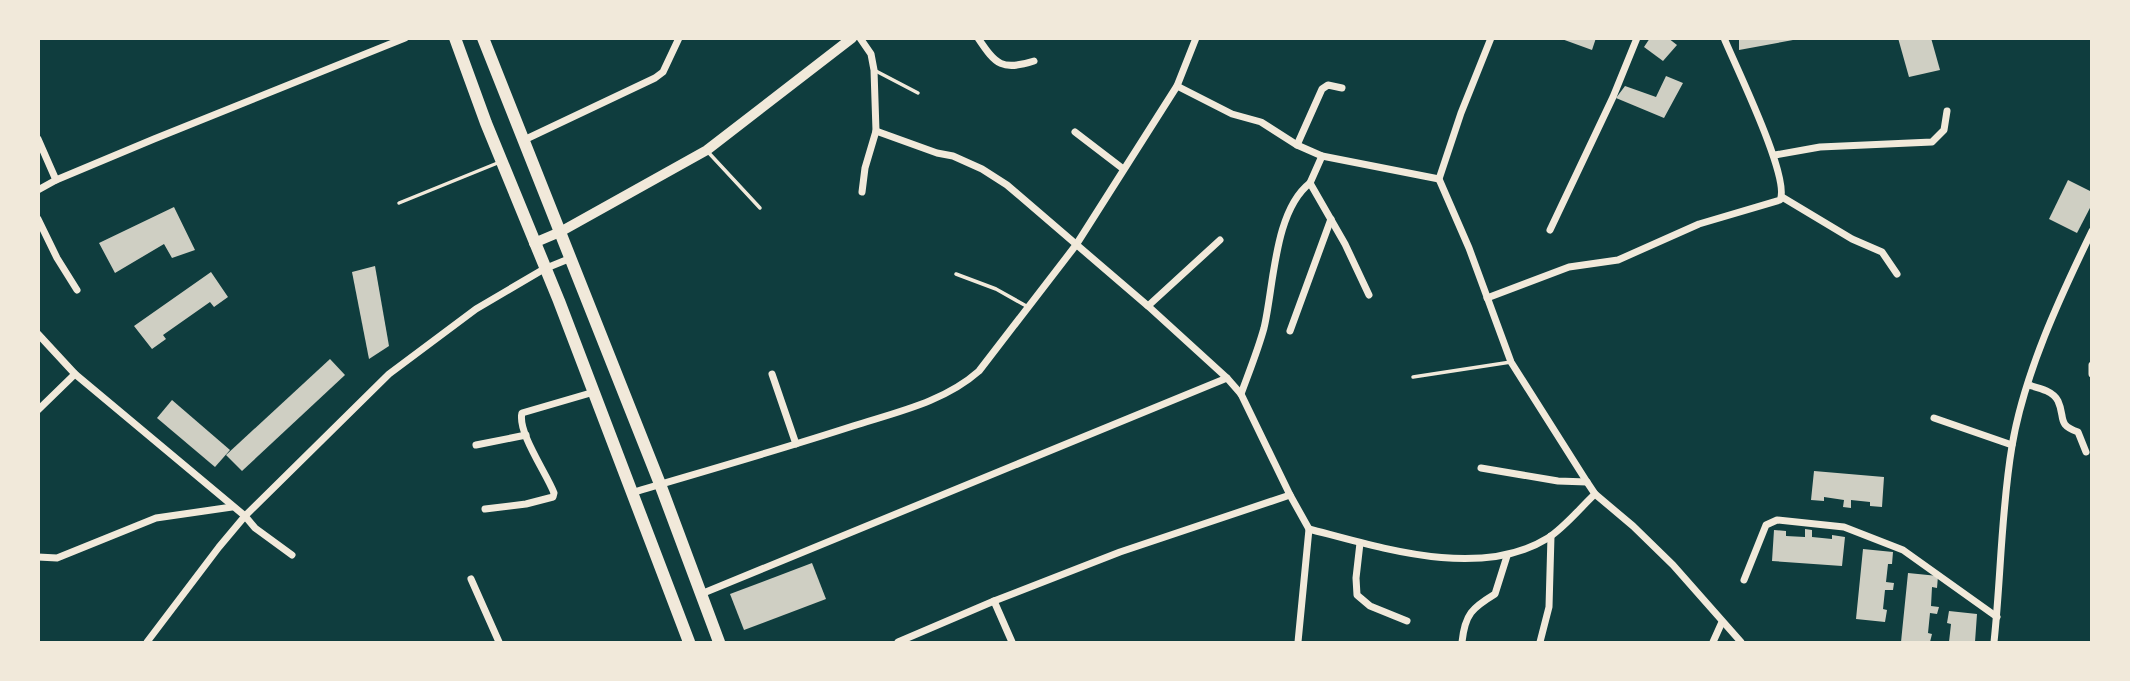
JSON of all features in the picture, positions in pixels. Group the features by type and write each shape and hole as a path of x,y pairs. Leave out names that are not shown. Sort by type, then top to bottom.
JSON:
{"main road":[{"path":"455,38 594,391 688,642"},
{"path":"483,38 660,484 719,642"}],"street":[{"path":"38,190 56,180 405,38"},
{"path":"524,140 655,78 668,62 679,38"},
{"path":"534,243 560,232 707,150 852,38"},
{"path":"860,38 871,54 874,70 876,131 865,168 862,192"},
{"path":"978,38 995,61 1003,65 1016,66 1034,61"},
{"path":"630,493 796,444 946,395 963,386 979,371 1076,245 1122,168 1177,86 1196,38"},
{"path":"1492,38 1461,113 1439,179 1469,248 1511,362 1595,494 1673,565 1741,642"},
{"path":"1550,230 1614,97 1637,38"},
{"path":"1724,38 1775,155 1779,199"},
{"path":"1297,145 1322,89 1328,85 1342,88"},
{"path":"1177,86 1232,114 1261,122 1297,145 1322,156 1439,179"},
{"path":"1775,155 1820,148 1932,142 1944,130 1947,111"},
{"path":"876,131 953,156 982,169 1007,185 1148,306 1241,394 1309,529 1298,642"},
{"path":"1075,132 1122,168"},
{"path":"38,139 56,180"},
{"path":"1241,394 1263,331 1277,248 1296,197 1310,183 1322,156"},
{"path":"1310,183 1369,295"},
{"path":"1487,298 1569,267 1618,260 1699,224 1779,199 1852,239 1882,252 1898,274"},
{"path":"38,219 57,258 77,290"},
{"path":"1290,331 1331,219"},
{"path":"1994,642 2012,445 2028,384 2060,301 2091,232"},
{"path":"1148,306 1220,240"},
{"path":"147,642 245,516 389,374 476,309 544,269 570,258"},
{"path":"38,334 75,374 245,516 255,528 292,555"},
{"path":"2091,365 2091,374"},
{"path":"38,410 75,374"},
{"path":"772,374 796,444"},
{"path":"701,594 1227,378"},
{"path":"2028,384 2049,392 2059,402 2061,419 2068,428 2078,432 2086,452"},
{"path":"485,509 526,504 553,496 549,481 520,419 522,414 594,391"},
{"path":"1934,418 2012,445"},
{"path":"476,445 526,435"},
{"path":"1481,468 1558,481 1587,481"},
{"path":"1309,529 1426,555 1468,559 1507,556 1551,536 1595,494"},
{"path":"903,642 994,601 1133,547 1290,495"},
{"path":"38,557 57,558 156,518 232,507"},
{"path":"1744,580 1766,525 1777,520 1844,527 1903,550 1997,617"},
{"path":"1540,642 1549,607 1551,536"},
{"path":"1360,542 1357,595 1370,606 1407,621"},
{"path":"1462,642 1467,618 1474,607 1495,594 1507,556"},
{"path":"471,579 499,642"},
{"path":"994,601 1012,642"},
{"path":"1713,642 1722,622"}],"lane":[{"path":"874,70 918,93"},
{"path":"707,150 760,208"},
{"path":"399,203 502,161"},
{"path":"956,274 996,289 1028,307"},
{"path":"1413,377 1511,362"}],"building":[{"path":"1559,38 1596,38 1592,50"},
{"path":"1650,38 1668,38 1677,45 1663,61 1644,47"},
{"path":"1739,38 1792,38 1793,40 1739,50"},
{"path":"1898,38 1931,38 1940,70 1909,77"},
{"path":"1666,76 1683,83 1664,118 1616,98 1625,86 1656,97"},
{"path":"2068,180 2092,192 2092,204 2077,233 2049,219"},
{"path":"174,207 195,250 172,258 164,244 115,273 99,243"},
{"path":"375,266 389,346 369,359 352,272"},
{"path":"211,272 228,297 214,307 210,302 163,335 166,339 152,349 134,326"},
{"path":"330,359 345,375 242,471 226,455"},
{"path":"172,400 230,450 215,467 157,418"},
{"path":"1814,471 1884,477 1882,507 1870,506 1870,502 1851,500 1851,508 1843,507 1844,500 1824,497 1824,501 1811,500"},
{"path":"1805,529 1812,530 1812,537 1845,537 1842,566 1772,561 1774,530 1786,531 1786,536 1805,537"},
{"path":"1863,549 1893,552 1892,564 1888,564 1886,582 1894,583 1893,590 1885,590 1885,622 1856,619"},
{"path":"812,563 826,599 744,630 730,594"},
{"path":"1908,573 1938,576 1937,588 1932,587 1931,606 1939,607 1937,614 1930,613 1930,642 1901,642"},
{"path":"1949,611 1977,614 1975,642 1949,642"}]}
